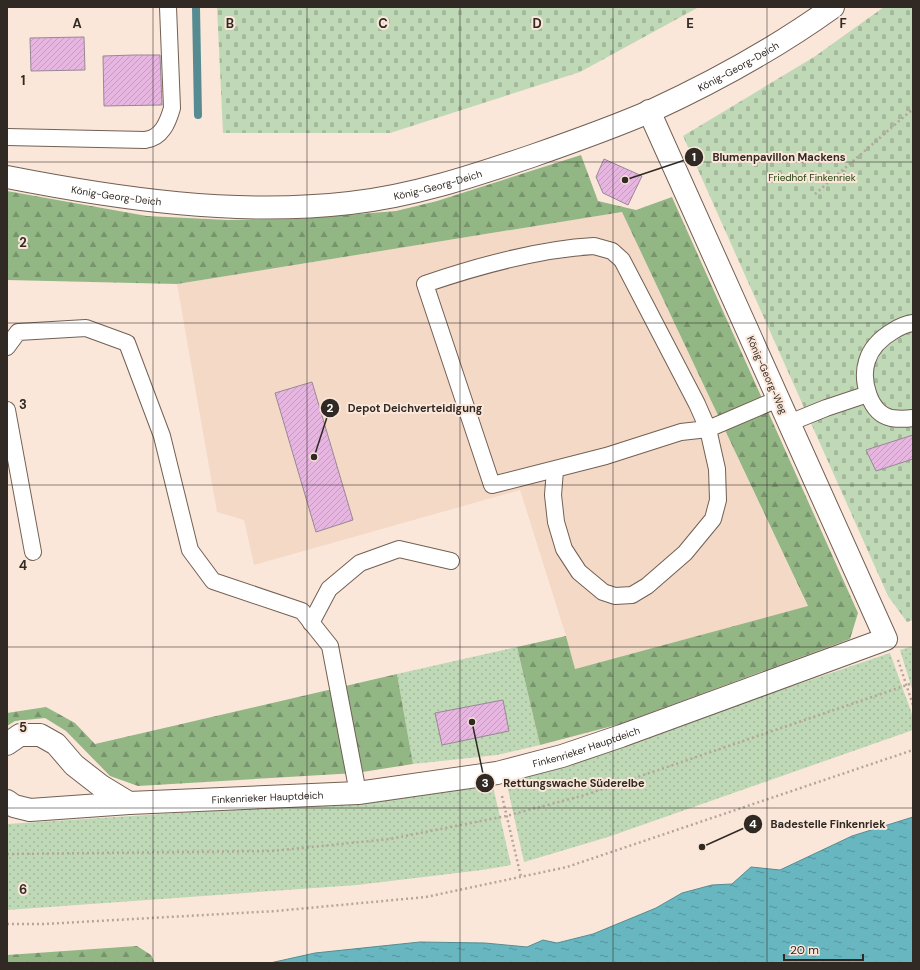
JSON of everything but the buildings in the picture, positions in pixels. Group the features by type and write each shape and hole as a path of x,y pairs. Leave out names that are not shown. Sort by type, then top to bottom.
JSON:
{"street":[{"name":"König-Georg-Deich","path":"7,177 153,202 297,207 350,203 392,196 436,186 490,170 587,136 649,111 740,66 786,39 833,7"},
{"name":"König-Georg-Weg","path":"649,111 886,639"},
{"name":"Finkenrieker Hauptdeich","path":"7,801 14,806 30,810 129,803 358,793 497,773 562,756 621,736 886,639"},
{"path":"7,744 20,735 40,735 56,744 74,765 101,786 129,803"}],"lane":[{"path":"7,137 145,140 155,137 164,128 169,120 172,108 168,7"},
{"path":"555,470 553,495 555,515 564,549 579,572 603,592 615,596 632,596 647,586 685,553 713,519 718,500 717,469 708,429 694,397 622,260 612,251 594,246 572,247 496,263 425,284 492,485 606,456 681,432 708,429 778,399"},
{"path":"913,323 900,327 885,335 874,347 867,361 864,376 868,394 877,410 890,418 913,418"},
{"path":"7,347 18,332 86,328 127,342 162,436 190,550 213,582 302,611 330,646 358,793"},
{"path":"789,423 826,408 868,394"},
{"path":"7,410 33,552"},
{"path":"311,623 329,588 360,564 398,549 451,561"}],"path":[{"path":"815,194 913,109"},
{"path":"897,658 913,705"},
{"path":"906,685 913,683"},
{"path":"7,924 44,924 284,911 426,897 567,867 913,750"},
{"path":"506,816 521,877"}],"shaded area":[{"path":"622,212 808,607 574,669 566,636 520,490 254,565 244,520 217,512 177,284"}],"green space":[{"path":"217,7 699,7 580,72 390,133 223,133"},
{"name":"Friedhof Finkenriek","path":"884,7 913,7 913,620 907,622 888,596 683,136 814,57"},
{"path":"581,155 598,201 636,210 672,197 858,613 850,639 620,724 540,745 517,647 566,636 575,669 808,606 622,212 177,284 7,280 7,191 147,216 228,220 298,219 396,211 437,201"},
{"path":"913,646 913,692 900,650"},
{"path":"517,647 540,745 497,755 413,764 397,674"},
{"path":"890,653 913,717 913,730 608,837 524,862 506,780 600,754 665,732 742,703"},
{"path":"397,674 413,764 356,773 138,786 110,776 66,731 45,718 15,721 7,726 7,713 46,707 75,723 95,744"},
{"path":"492,782 511,865 482,870 357,885 7,910 7,824 378,800 444,792"},
{"path":"137,946 151,955 155,963 7,963 7,955"}],"water":[{"path":"913,817 913,963 270,963 315,953 420,942 485,943 527,947 543,940 557,943 593,934 656,908 682,893 712,885 732,884 751,867 780,870 852,836"}],"waterway":[{"path":"196,7 198,115"}],"place":[{"name":"Blumenpavillon Mackens","path":"625,180"},
{"name":"Depot Deichverteidigung","path":"314,457"},
{"name":"Rettungswache Süderelbe","path":"472,722"},
{"name":"Badestelle Finkenriek","path":"702,847"}]}
